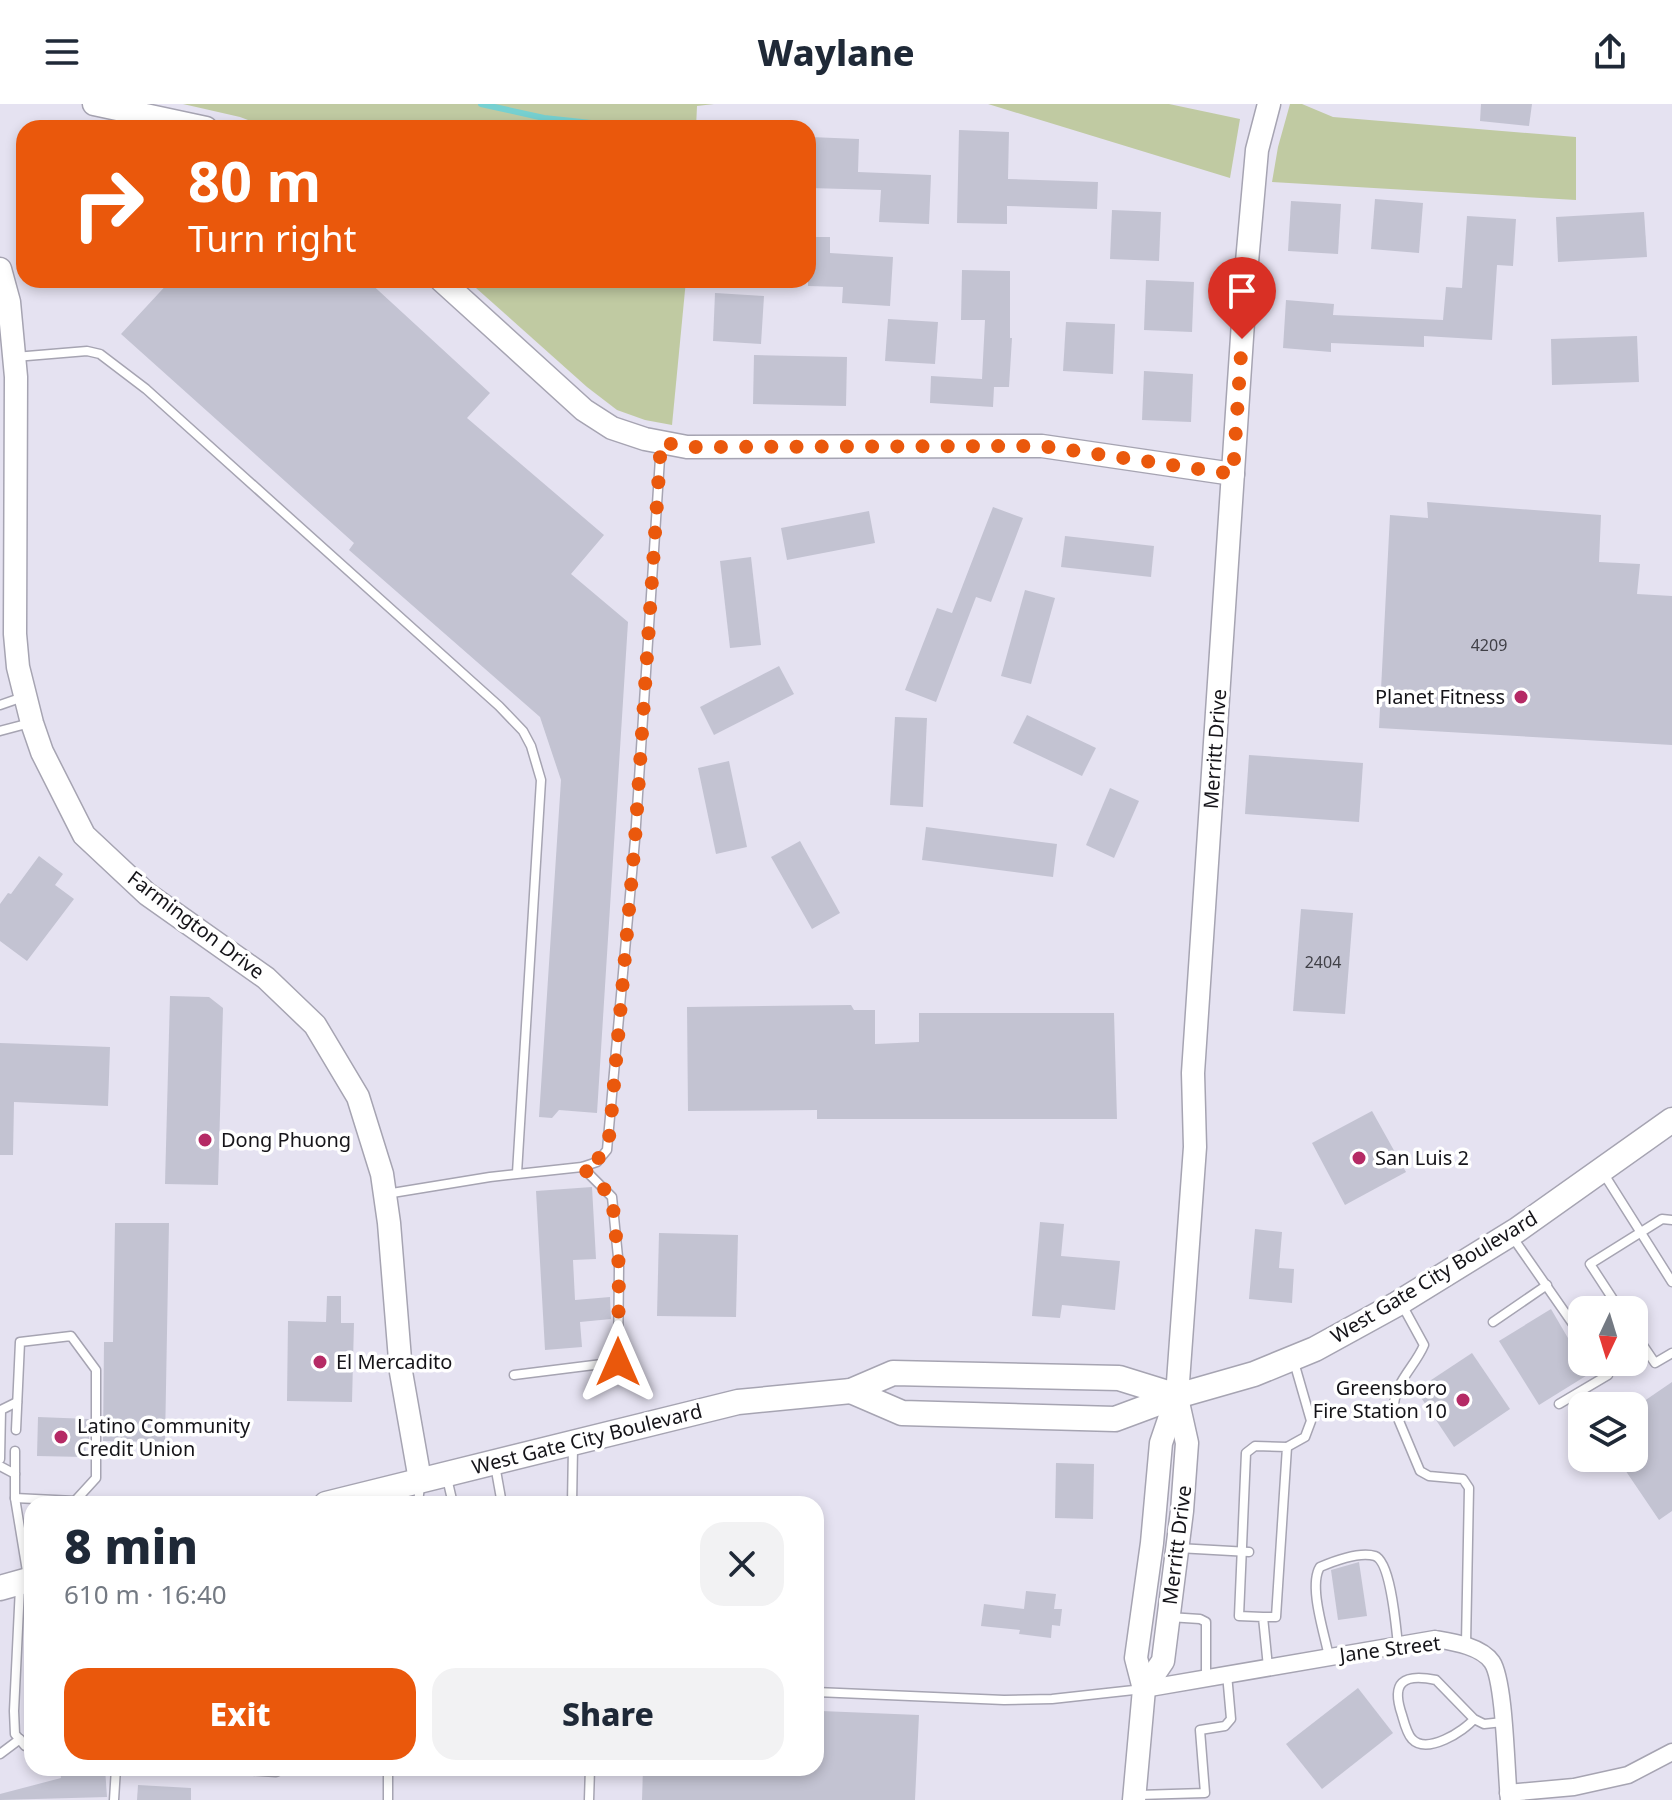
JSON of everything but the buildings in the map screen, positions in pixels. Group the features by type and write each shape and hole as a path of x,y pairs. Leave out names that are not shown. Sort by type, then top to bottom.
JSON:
{"main road":[{"name":"West Gate City Boulevard","path":"851,1391 902,1413 1115,1419 1177,1396 1254,1374 1316,1348 1401,1301 1511,1234 1672,1120"},
{"name":"West Gate City Boulevard","path":"389,1496 419,1492 446,1473 573,1442 738,1402 851,1391 893,1373 1119,1378 1177,1396"}],"street":[{"path":"94,104 169,120"},
{"name":"Merritt Drive","path":"1134,1797 1144,1689 1136,1658 1152,1543 1161,1443 1177,1396 1195,1147 1193,1073 1233,474 1257,150 1269,104"},
{"name":"Farmington Drive","path":"0,269 9,302 14,357 15,634 24,697 32,723 42,752 84,835 147,894 266,978 315,1025 358,1097 382,1174 401,1372 419,1492"},
{"path":"450,288 584,410 612,428 661,442 687,447 1042,446 1233,474"},
{"name":"Merritt Drive","path":"1144,1689 1163,1661 1177,1548 1187,1443 1177,1396"},
{"name":"Jane Street","path":"1144,1689 1435,1639 1466,1644 1492,1662 1502,1691 1508,1797"},
{"path":"1508,1797 1628,1775 1672,1752"}],"lane":[{"path":"14,357 87,351 100,354 156,398 461,670 523,731 541,780 517,1173"},
{"path":"385,1194 517,1173 582,1167 597,1162 607,1150 635,840 661,442"},
{"path":"0,705 24,697"},
{"path":"0,731 32,723"},
{"path":"514,1375 618,1362 619,1267 612,1197 582,1167"},
{"path":"1602,1170 1672,1282"},
{"path":"1611,1296 1590,1264 1662,1219 1672,1220"},
{"path":"1511,1234 1568,1316"},
{"path":"1493,1322 1547,1285"},
{"path":"1401,1301 1424,1345 1408,1369 1394,1399 1394,1409 1420,1471 1429,1476 1463,1479 1469,1488 1466,1644"},
{"path":"16,1430 20,1342 71,1336 96,1370 96,1478 81,1496"},
{"path":"1648,1353 1655,1363 1672,1353"},
{"path":"1287,1447 1280,1479 1275,1554 1276,1617 1239,1616 1250,1476 1246,1453 1255,1446 1287,1447 1305,1437 1311,1421 1293,1358"},
{"path":"1559,1404 1606,1376"},
{"path":"0,1459 1,1410 17,1402"},
{"path":"572,1496 573,1442"},
{"path":"15,1451 20,1582 14,1711 15,1734 24,1745"},
{"path":"495,1462 501,1496"},
{"path":"0,1466 15,1474"},
{"path":"446,1473 451,1496"},
{"path":"15,1498 24,1499"},
{"path":"1177,1548 1245,1552"},
{"path":"1329,1657 1316,1573 1320,1567 1350,1557 1370,1555 1382,1563 1398,1645"},
{"path":"1169,1617 1206,1622 1206,1677"},
{"path":"1263,1617 1268,1667"},
{"path":"1134,1797 1205,1793 1200,1730 1225,1726 1231,1719 1227,1674"},
{"path":"1474,1719 1458,1734 1424,1744 1415,1742 1402,1714 1397,1688 1402,1682 1414,1678 1436,1680 1474,1719 1484,1724 1503,1722"},
{"path":"824,1692 1004,1700 1052,1699 1144,1689"},
{"path":"0,1754 20,1739"},
{"path":"114,1800 116,1776"},
{"path":"388,1776 388,1800"},
{"path":"589,1800 590,1776"}],"green space":[{"path":"183,104 714,104 697,106 696,120 248,120"},
{"path":"988,104 1169,104 1240,119 1230,178"},
{"path":"1290,104 1302,104 1333,117 1576,137 1576,200 1272,182"},
{"path":"476,288 685,288 672,425 617,410"}],"waterway":[{"path":"481,104 563,120"}],"place":[{"name":"Planet Fitness","path":"1521,697"},
{"name":"Dong Phuong","path":"205,1140"},
{"name":"San Luis 2","path":"1359,1158"},
{"name":"El Mercadito","path":"320,1362"},
{"name":"Greensboro Fire Station 10","path":"1463,1400"},
{"name":"Latino Community Credit Union","path":"61,1437"}],"route":[{"path":"618,1362 619,1267 612,1197 582,1167 597,1162 607,1150 610,1131 635,840 661,442 687,447 1042,446 1233,474 1242,339"}]}
